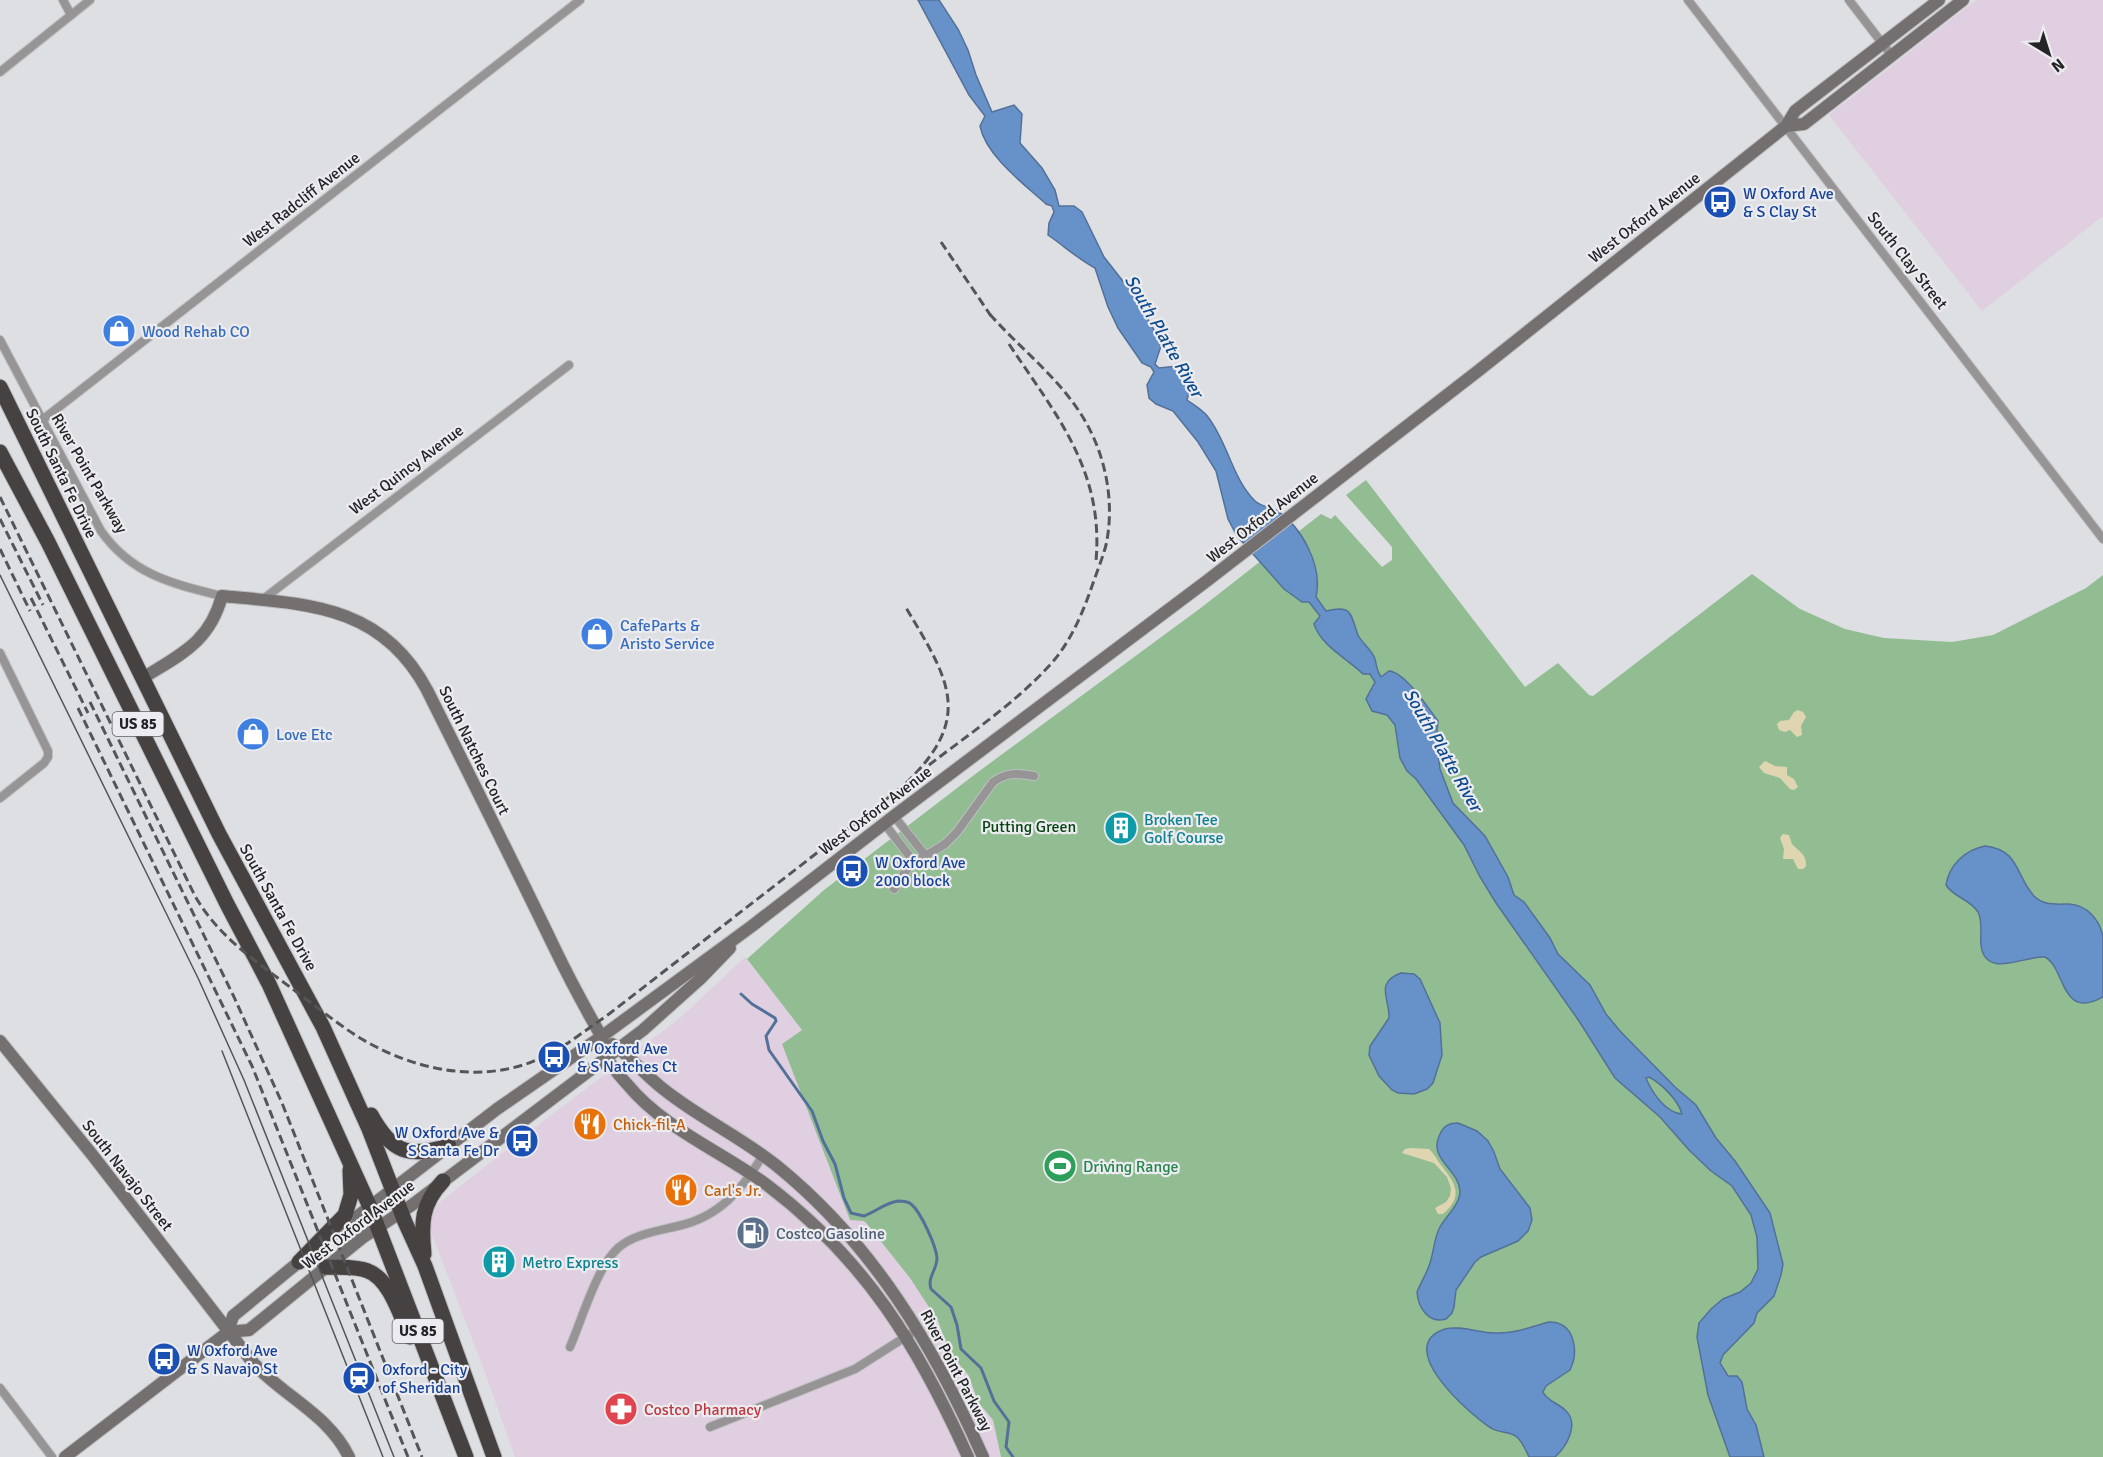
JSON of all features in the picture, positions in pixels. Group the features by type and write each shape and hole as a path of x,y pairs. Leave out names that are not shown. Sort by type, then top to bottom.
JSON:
{"highway":[{"name":"South Santa Fe Drive","path":"0,387 219,834 334,1049 425,1266 494,1457"},
{"name":"US 85","path":"0,452 48,542 269,984 370,1207 465,1456"},
{"path":"334,1049 373,1119 393,1144 404,1151 415,1153 449,1146"},
{"path":"299,1262 341,1220 348,1209 351,1195 350,1164"},
{"path":"425,1266 422,1233 424,1214 430,1199 443,1181"},
{"path":"326,1267 368,1271 385,1284 465,1456"}],"main road":[{"name":"West Oxford Avenue","path":"228,1332 233,1316 392,1189 525,1088 601,1037 752,926 889,819 1227,566 1786,126 1795,111 1939,0"},
{"name":"West Oxford Avenue","path":"1786,126 1804,124 1963,0"},
{"name":"South Natches Court","path":"222,596 330,610 353,618 382,635 411,663 427,690 568,976 601,1037"},
{"path":"143,678 188,650 200,639 214,620 222,596"},
{"name":"West Oxford Avenue","path":"65,1457 228,1332 249,1330 378,1227 607,1058 671,1006 752,926"},
{"name":"River Point Parkway","path":"601,1037 619,1048 666,1092 763,1155 803,1189 846,1235 880,1274 918,1329 949,1384 983,1457"},
{"name":"River Point Parkway","path":"601,1037 607,1058 630,1088 657,1113 752,1174 793,1206 838,1248 873,1289 907,1336 968,1457"},
{"name":"South Navajo Street","path":"0,1041 100,1165 262,1374 328,1427 344,1446 349,1457"}],"street":[{"path":"63,0 71,15"},
{"path":"0,72 90,0"},
{"name":"West Radcliff Avenue","path":"41,421 580,0"},
{"name":"South Clay Street","path":"1688,0 2103,539"},
{"path":"1849,0 1892,56"},
{"name":"River Point Parkway","path":"0,340 101,531 118,552 151,575 222,596"},
{"name":"West Quincy Avenue","path":"262,600 569,365"},
{"path":"0,653 45,743 48,757 38,768 0,798"},
{"path":"894,889 914,862 951,838 997,779 1012,774 1034,776"},
{"path":"889,819 925,855"},
{"path":"889,819 914,862"},
{"path":"570,1347 604,1265 618,1248 637,1238 693,1222 713,1212 734,1196 752,1174 763,1155"},
{"path":"710,1427 855,1369 918,1329"},
{"path":"0,1388 52,1457"}],"shaded area":[{"path":"1976,0 2103,0 2103,216 1982,311 1829,115"},
{"path":"745,957 802,1030 782,1044 864,1221 910,1278 938,1321 950,1353 969,1376 978,1402 993,1420 1001,1457 515,1457 431,1232 430,1220 433,1211 440,1202 534,1128 680,1018"}],"green space":[{"name":"Broken Tee Golf Course","path":"1366,480 1525,687 1558,663 1589,695 1593,696 1752,574 1800,609 1845,629 1884,638 1952,642 1993,635 2086,588 2103,575 2103,1457 1001,1457 993,1420 978,1402 969,1376 950,1353 938,1321 910,1278 867,1224 864,1221 850,1220 782,1044 802,1030 747,959 824,890 978,772 1202,607 1321,514 1331,519 1335,515 1382,567 1392,560 1392,547 1346,495"}],"sand":[{"path":"1798,710 1806,717 1801,726 1802,735 1797,737 1790,730 1785,732 1779,730 1777,724 1780,721 1789,720"},
{"path":"1765,761 1775,766 1787,767 1787,775 1794,779 1798,787 1794,790 1790,789 1780,778 1764,773 1759,767"},
{"path":"1783,834 1789,835 1792,844 1804,856 1806,866 1803,869 1798,869 1793,859 1783,859 1784,849 1780,838"},
{"path":"1405,1149 1429,1149 1455,1187 1454,1200 1443,1214 1438,1214 1435,1208 1446,1202 1450,1196 1451,1188 1447,1177 1434,1163 1402,1153"}],"water":[{"path":"918,0 939,0 958,29 968,50 992,112 1014,105 1022,114 1020,143 1042,168 1055,190 1059,206 1074,206 1082,212 1104,257 1133,294 1157,335 1161,346 1155,364 1159,368 1178,366 1187,377 1189,386 1187,400 1204,412 1215,427 1247,492 1257,503 1276,510 1285,517 1302,537 1313,560 1317,585 1316,597 1326,611 1341,609 1349,612 1358,635 1374,656 1381,677 1389,671 1402,677 1416,691 1438,721 1436,739 1440,769 1453,803 1485,836 1508,877 1514,895 1524,902 1550,938 1558,954 1590,985 1606,1014 1620,1031 1696,1105 1716,1138 1735,1161 1770,1213 1783,1264 1774,1296 1757,1313 1754,1323 1723,1355 1720,1363 1728,1376 1737,1376 1742,1382 1747,1409 1756,1425 1764,1457 1730,1457 1708,1395 1697,1337 1699,1323 1711,1309 1723,1299 1740,1292 1751,1283 1758,1269 1757,1237 1751,1215 1732,1186 1711,1171 1660,1117 1615,1078 1579,1021 1496,903 1464,845 1416,779 1407,771 1400,758 1395,725 1387,715 1372,711 1366,699 1375,682 1370,674 1363,674 1322,639 1314,624 1320,616 1309,602 1302,602 1284,589 1237,536 1228,519 1216,471 1198,442 1173,411 1156,404 1149,398 1147,385 1154,372 1151,367 1142,363 1118,328 1108,307 1095,268 1048,235 1049,223 1054,212 1052,206 1046,204 998,159 980,126 985,116 969,95","holes":["1646,1078 1654,1080 1673,1098 1682,1114 1670,1110 1660,1101"]},
{"path":"1985,846 1996,848 2011,858 2028,888 2038,899 2050,904 2076,905 2087,910 2096,919 2103,937 2103,997 2089,1003 2071,998 2052,963 2045,957 1998,964 1990,961 1984,955 1978,912 1946,885 1954,865 1959,860 1971,851"},
{"path":"1401,973 1414,974 1420,979 1440,1023 1442,1055 1433,1083 1427,1089 1414,1094 1398,1093 1392,1090 1379,1076 1369,1055 1370,1046 1389,1018 1386,987 1393,977"},
{"path":"1458,1123 1477,1131 1488,1141 1500,1169 1530,1208 1532,1220 1528,1231 1518,1241 1481,1257 1475,1262 1456,1290 1452,1313 1446,1319 1440,1320 1430,1317 1422,1309 1417,1292 1429,1267 1438,1231 1459,1196 1458,1183 1440,1157 1437,1143 1445,1127"},
{"path":"1549,1322 1558,1323 1569,1332 1573,1339 1574,1354 1570,1370 1546,1386 1543,1392 1547,1398 1569,1415 1572,1428 1564,1447 1555,1457 1529,1457 1517,1437 1491,1428 1453,1395 1430,1364 1427,1350 1431,1338 1445,1329 1457,1328 1502,1333"}],"waterway":[{"path":"741,994 752,1004 775,1018 776,1021 766,1036 769,1050 812,1111 823,1141 835,1164 844,1198 851,1213 864,1216 900,1201 911,1204 919,1214 931,1238 937,1258 930,1281 931,1289 951,1307 961,1349 981,1368 994,1401 1009,1422 1006,1447 1013,1457"}],"tram line":[{"path":"0,575 198,978 244,1080 394,1457"},
{"path":"222,1051 383,1457"}],"railway":[{"path":"941,242 991,316"},
{"path":"929,765 1006,706 1055,658 1074,630 1083,610 1106,545 1109,529 1107,480 1092,433 1063,389 987,311"},
{"path":"1009,344 1059,420 1084,471 1092,499 1096,528 1096,561"},
{"path":"0,497 195,896 214,923 250,957 360,1038 418,1064 460,1072 502,1070 523,1065 546,1056 568,1043 609,1014 902,787 925,762 940,740 947,719 948,698 934,656 905,606"},
{"path":"0,519 43,605"},
{"path":"0,549 30,611"},
{"path":"31,598 88,713"},
{"path":"90,702 234,997 282,1103 422,1457"},
{"path":"78,708 252,1066 408,1457"}],"place":[{"name":"W Oxford Ave & S Clay St","path":"1720,202"},
{"name":"Wood Rehab CO","path":"119,331"},
{"name":"CafeParts & Aristo Service","path":"597,634"},
{"name":"Love Etc","path":"253,734"},
{"name":"Broken Tee Golf Course","path":"1121,828"},
{"name":"W Oxford Ave 2000 block","path":"852,871"},
{"name":"W Oxford Ave & S Natches Ct","path":"554,1057"},
{"name":"Chick-fil-A","path":"590,1124"},
{"name":"W Oxford Ave & S Santa Fe Dr","path":"522,1141"},
{"name":"Driving Range","path":"1060,1166"},
{"name":"Carl's Jr.","path":"681,1190"},
{"name":"Costco Gasoline","path":"753,1233"},
{"name":"Metro Express","path":"499,1262"},
{"name":"W Oxford Ave & S Navajo St","path":"164,1359"},
{"name":"Oxford - City of Sheridan","path":"359,1378"},
{"name":"Costco Pharmacy","path":"621,1409"}],"water label":[{"name":"South Platte River","path":"1164,336"},
{"name":"South Platte River","path":"1443,750"}],"park label":[{"name":"Putting Green","path":"1029,826"}]}
